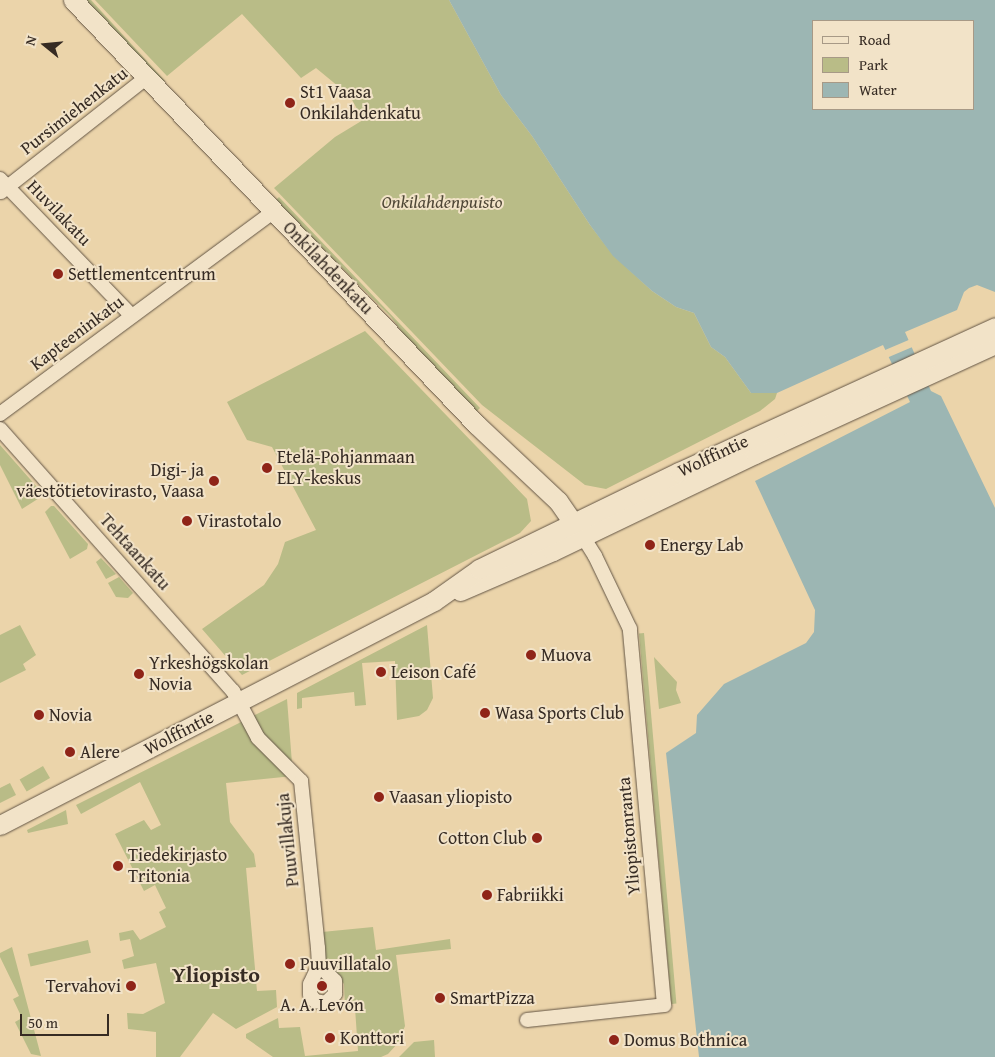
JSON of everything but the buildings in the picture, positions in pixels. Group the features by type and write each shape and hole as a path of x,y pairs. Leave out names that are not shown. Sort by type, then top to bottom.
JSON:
{"main road":[{"name":"Onkilahdenkatu","path":"73,0 477,425 558,500 578,530"},
{"name":"Wolffintie","path":"0,825 241,702 438,598 474,587 578,530 928,366 995,326"},
{"name":"Wolffintie","path":"928,366 995,344"}],"street":[{"name":"Pursimiehenkatu","path":"2,186 147,77"},
{"name":"Huvilakatu","path":"2,186 132,316"},
{"name":"Kapteeninkatu","path":"0,414 274,211"},
{"name":"Tehtaankatu","path":"0,429 241,702"},
{"name":"Yliopistonranta","path":"526,1020 664,1005 630,630 595,556 578,530"},
{"name":"Puuvillakuja","path":"241,702 258,738 301,781 319,965"}],"green space":[{"path":"85,0 91,0 165,81 163,81"},
{"name":"Onkilahdenpuisto","path":"95,0 449,0 501,95 532,136 590,225 613,255 652,291 676,307 694,313 711,347 725,357 751,393 777,393 775,399 760,411 606,489 585,485 482,405 274,188 335,137 363,120 350,96 316,68 301,78 242,14 167,76"},
{"path":"279,197 480,408 476,412 410,343 391,317 275,201"},
{"path":"365,331 527,499 531,521 520,533 242,675 202,629 264,585 278,564 285,542 316,530 272,447 247,440 227,402"},
{"path":"0,445 44,495 22,509 0,465"},
{"path":"51,506 54,506 88,544 87,549 70,559 45,512"},
{"path":"101,558 116,574 106,579 96,562"},
{"path":"119,577 133,593 128,598 116,597 108,583"},
{"path":"20,625 36,655 23,664 26,670 0,683 0,635"},
{"path":"427,625 433,698 427,710 419,716 397,720 395,661 362,663 366,705 355,706 354,692 302,698 302,708 297,709 297,693"},
{"path":"639,633 644,633 676,1004 671,1004"},
{"path":"654,657 677,682 676,690 681,703 659,709"},
{"path":"287,699 293,776 226,783 230,822 254,854 256,867 246,868 257,991 276,990 277,1007 236,1029 213,1013 180,1057 156,1057 156,1032 128,1029 127,1013 143,1014 165,1003 156,963 124,969 122,960 134,956 130,939 120,941 119,933 133,930 140,940 166,927 159,912 166,908 155,885 144,891 115,834 144,820 151,830 161,825 140,782 81,814 76,805"},
{"path":"43,766 50,778 27,792 20,780"},
{"path":"10,783 16,795 0,803 0,788"},
{"path":"66,810 68,824 28,833 27,830"},
{"path":"373,927 376,950 450,939 451,949 396,955 405,1026 398,1043 388,1054 381,1057 273,1057 246,1038 246,1034 278,1018 279,1028 300,1027 305,1056 358,1051 355,1008 345,1009 344,984 326,962 322,932"},
{"path":"88,940 91,953 31,967 28,954"},
{"path":"12,947 41,1056 31,1054 15,1022 22,1018 13,999 19,996 0,957 0,953"},
{"path":"434,1040 435,1057 399,1057 414,1042"}],"water":[{"path":"449,0 995,0 995,292 977,285 969,288 964,292 957,310 905,332 931,391 941,396 995,508 995,1057 699,1057 666,753 696,733 697,715 724,684 806,643 814,632 815,610 755,481 910,402 883,345 777,393 751,393 725,357 711,347 694,313 676,307 652,291 613,256 590,225 532,136 501,95"}],"pier":[{"path":"911,339 914,346 887,358 883,351"}],"place":[{"name":"St1 Vaasa Onkilahdenkatu","path":"290,103"},
{"name":"Settlementcentrum","path":"58,274"},
{"name":"Etelä-Pohjanmaan ELY-keskus","path":"267,468"},
{"name":"Digi- ja väestötietovirasto, Vaasa","path":"214,481"},
{"name":"Virastotalo","path":"187,521"},
{"name":"Energy Lab","path":"650,545"},
{"name":"Muova","path":"531,655"},
{"name":"Leison Café","path":"381,672"},
{"name":"Yrkeshögskolan Novia","path":"139,674"},
{"name":"Wasa Sports Club","path":"485,713"},
{"name":"Novia","path":"39,715"},
{"name":"Alere","path":"70,752"},
{"name":"Vaasan yliopisto","path":"379,797"},
{"name":"Cotton Club","path":"537,838"},
{"name":"Tiedekirjasto Tritonia","path":"118,866"},
{"name":"Fabriikki","path":"487,895"},
{"name":"Puuvillatalo","path":"290,964"},
{"name":"Tervahovi","path":"131,986"},
{"name":"A. A. Levón","path":"322,986"},
{"name":"SmartPizza","path":"440,998"},
{"name":"Konttori","path":"330,1038"},
{"name":"Domus Bothnica","path":"614,1040"}],"district":[{"name":"Yliopisto","path":"216,975"}]}
